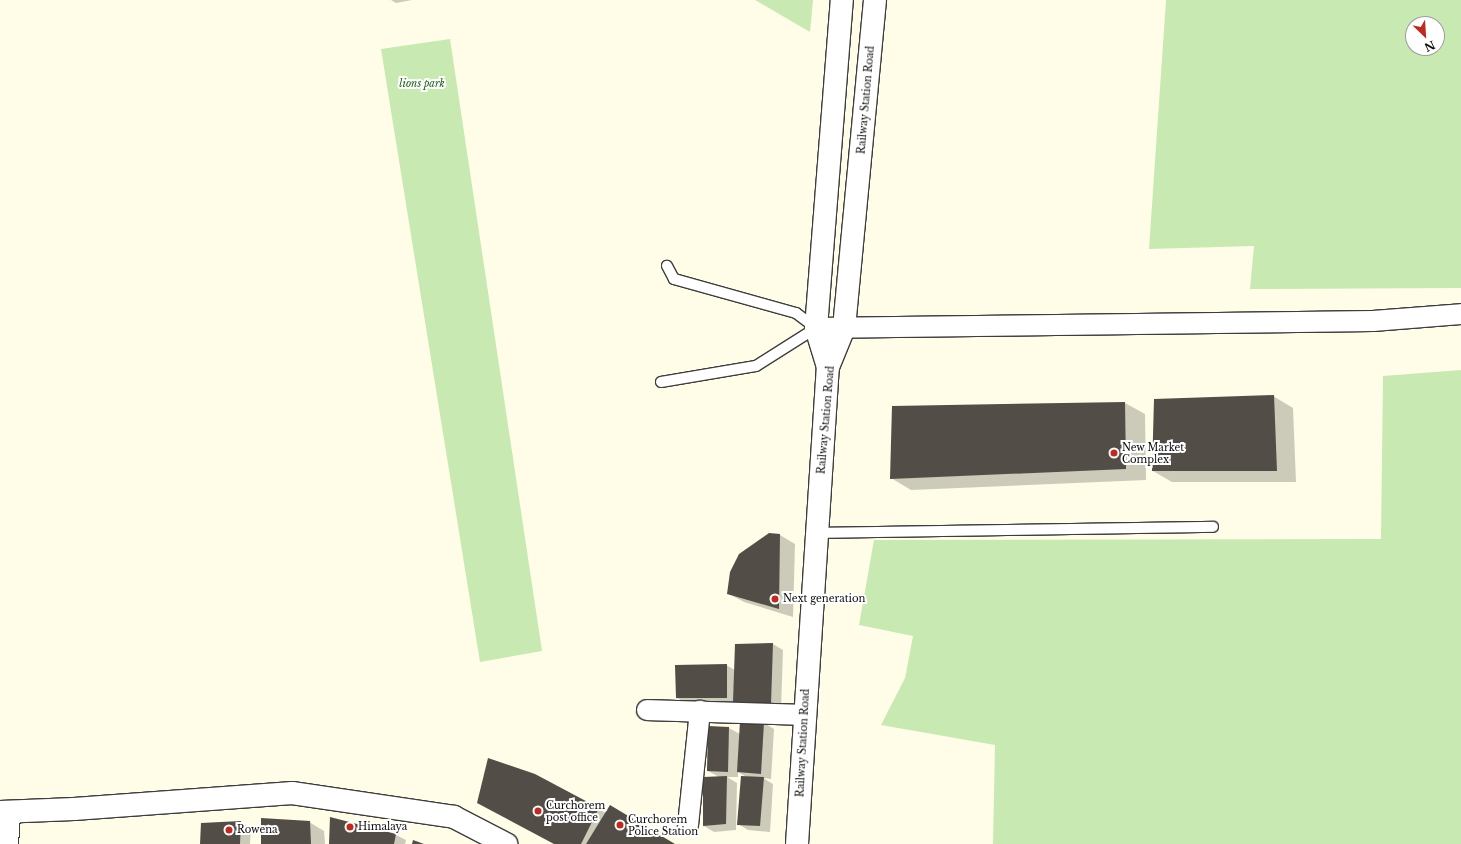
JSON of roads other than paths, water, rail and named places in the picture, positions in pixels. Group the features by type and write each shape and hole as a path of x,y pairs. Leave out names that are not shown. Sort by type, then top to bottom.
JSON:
{"street":[{"path":"828,367 816,328 842,0"},
{"name":"Railway Station Road","path":"797,844 828,367 844,328 875,0"},
{"path":"816,328 1373,321 1461,314"},
{"path":"647,710 805,715"},
{"path":"688,825 700,712"},
{"path":"7,844 4,812 292,793 454,817 506,844"}],"lane":[{"path":"661,382 756,366 816,328 796,313 674,279 667,266"},
{"path":"817,533 1213,527"}],"place":[{"name":"New Market Complex","path":"1114,453"},
{"name":"Next generation","path":"775,599"},
{"name":"Curchorem post office","path":"538,811"},
{"name":"Curchorem Police Station","path":"620,825"},
{"name":"Himalaya","path":"350,827"},
{"name":"Rowena","path":"229,830"}],"park label":[{"name":"lions park","path":"422,84"}]}
